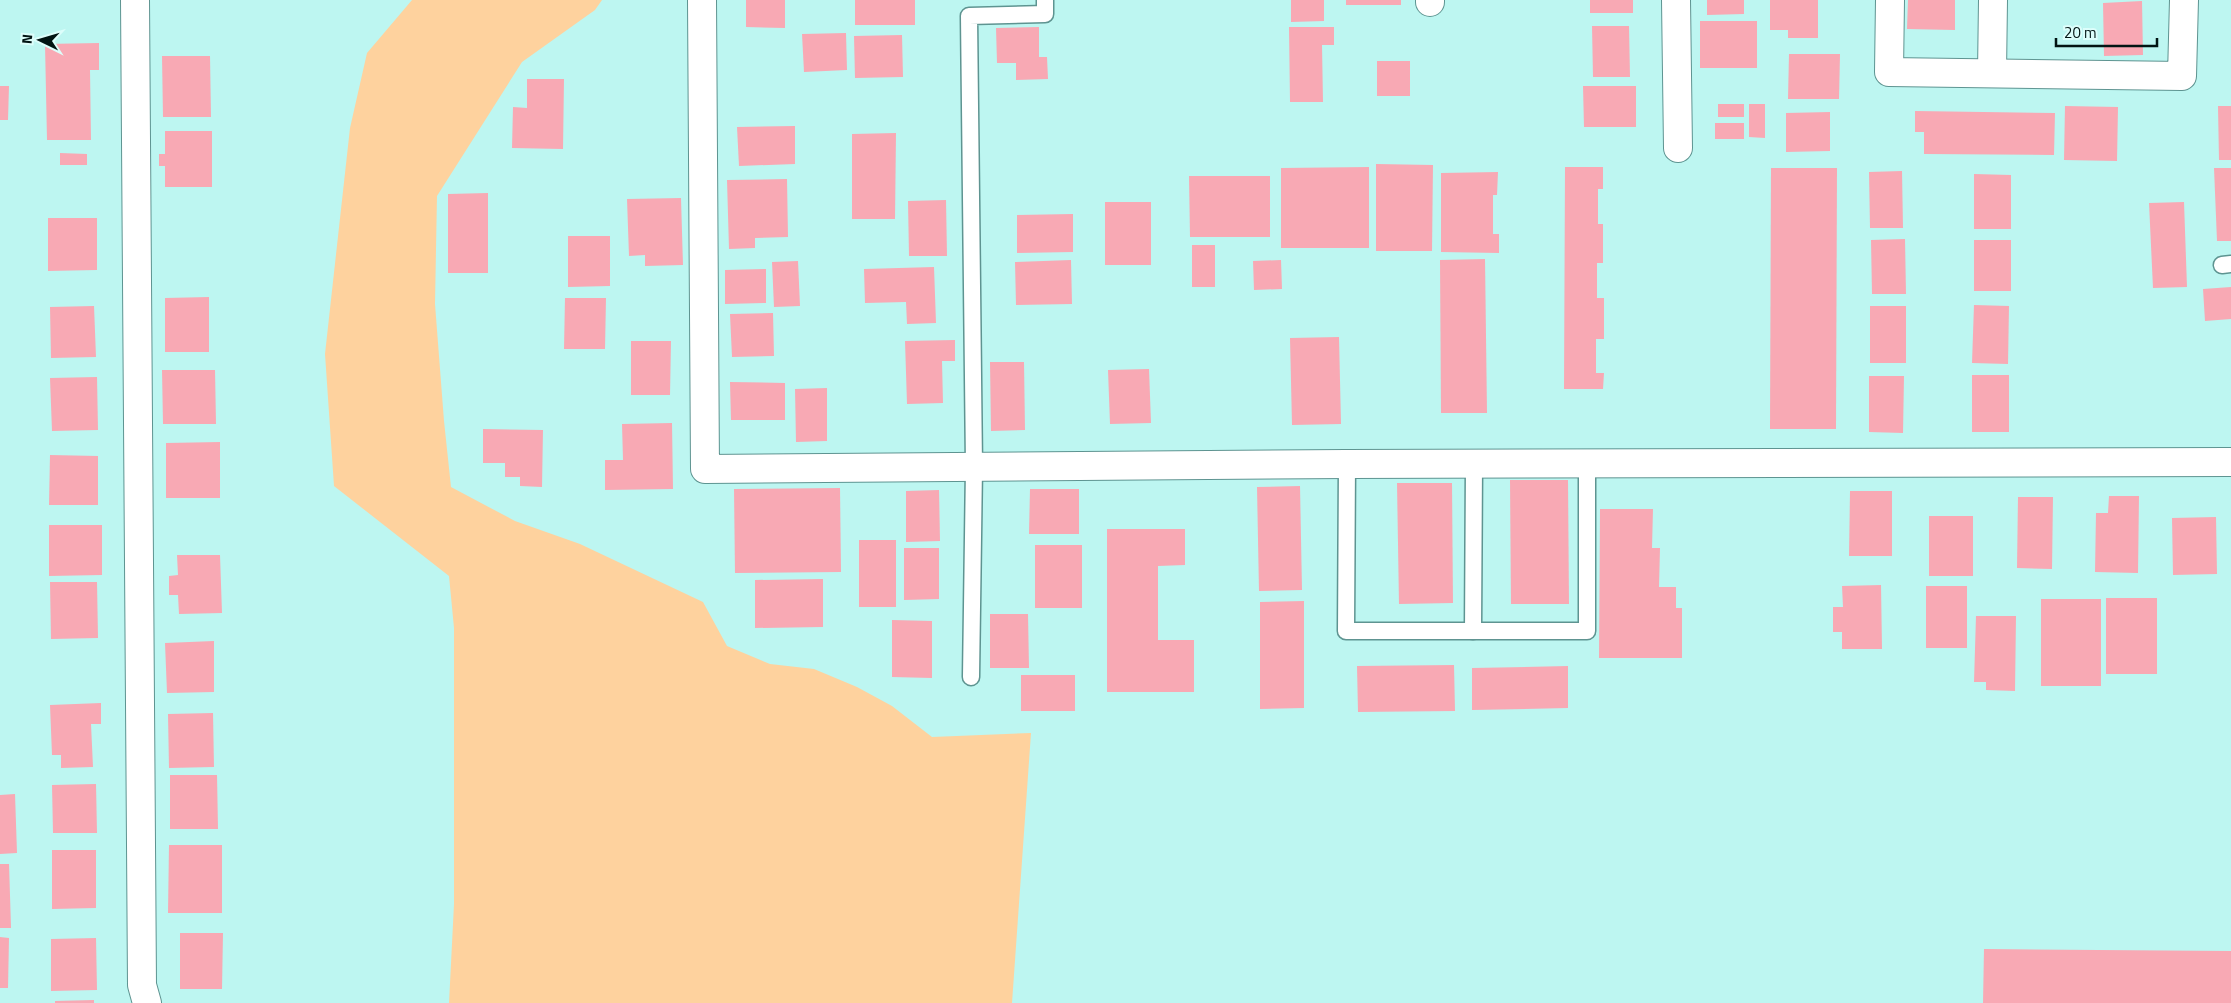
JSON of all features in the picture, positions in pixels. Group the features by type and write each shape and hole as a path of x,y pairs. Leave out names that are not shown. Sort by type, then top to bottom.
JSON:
{"street":[{"path":"135,0 142,975 146,1003"},
{"path":"702,0 705,469 1347,464 2231,462"},
{"path":"1676,0 1678,148"},
{"path":"1890,0 1890,72 2182,76 2184,0"},
{"path":"1992,73 1993,0"}],"lane":[{"path":"971,677 974,467 969,16 1046,14 1045,0"},
{"path":"1347,464 1346,631 1587,631 1586,464"},
{"path":"1473,631 1474,464"}],"shaded area":[{"path":"412,0 602,0 595,10 522,62 437,196 435,304 451,487 515,521 580,544 703,602 727,646 770,664 814,669 857,687 892,706 932,737 1031,733 1012,1003 449,1003 454,904 454,628 449,576 334,486 325,354 350,128 367,53"}],"building":[{"path":"746,0 785,0 785,28 746,27"},
{"path":"855,0 915,0 915,25 855,25"},
{"path":"1291,0 1324,0 1324,21 1291,22"},
{"path":"1346,0 1401,0 1401,5 1346,5"},
{"path":"1590,0 1633,0 1633,13 1590,13"},
{"path":"1707,0 1744,0 1744,14 1707,15"},
{"path":"1770,0 1818,0 1818,38 1788,38 1788,30 1770,30"},
{"path":"1908,0 1955,0 1955,30 1907,29"},
{"path":"2142,1 2143,55 2104,56 2103,3"},
{"path":"1700,21 1757,21 1757,68 1700,68"},
{"path":"1592,26 1629,26 1630,77 1593,77"},
{"path":"1039,27 1039,57 1047,57 1048,79 1016,80 1016,63 997,63 996,28"},
{"path":"1289,27 1334,27 1334,45 1322,45 1323,102 1290,102"},
{"path":"846,33 847,70 804,72 802,34"},
{"path":"902,35 903,77 855,78 854,36"},
{"path":"99,43 99,70 90,70 91,140 47,140 45,44"},
{"path":"1789,54 1840,54 1839,99 1788,99"},
{"path":"162,56 210,56 211,117 163,117"},
{"path":"1377,61 1410,61 1410,96 1377,96"},
{"path":"527,79 564,79 563,149 512,148 513,107 527,108"},
{"path":"0,86 9,86 8,120 0,120"},
{"path":"1583,86 1636,86 1636,127 1584,127"},
{"path":"1718,104 1744,104 1744,117 1718,117"},
{"path":"1749,104 1765,104 1765,138 1749,137"},
{"path":"2065,106 2118,107 2117,161 2064,160"},
{"path":"2218,106 2231,106 2231,160 2219,160"},
{"path":"1915,111 2055,113 2054,155 1924,154 1924,132 1915,132"},
{"path":"1830,112 1830,151 1786,152 1786,113"},
{"path":"1715,123 1744,123 1744,139 1715,139"},
{"path":"795,126 795,164 739,166 737,127"},
{"path":"165,131 212,131 212,187 165,187 165,166 159,166 159,154 165,154"},
{"path":"896,133 895,219 852,219 852,134"},
{"path":"60,153 87,154 87,165 60,165"},
{"path":"1376,164 1433,165 1432,251 1376,251"},
{"path":"1369,167 1369,248 1281,248 1281,168"},
{"path":"1565,167 1603,167 1603,189 1598,189 1598,224 1603,224 1603,263 1597,263 1597,298 1604,298 1604,339 1596,339 1596,373 1604,373 1603,389 1564,389"},
{"path":"1771,168 1837,168 1836,429 1770,429"},
{"path":"2214,168 2231,168 2231,241 2217,241"},
{"path":"1902,171 1903,228 1870,228 1869,172"},
{"path":"1498,172 1497,195 1493,195 1493,234 1499,234 1499,253 1441,252 1441,173"},
{"path":"1974,174 2011,175 2011,229 1974,229"},
{"path":"1189,176 1270,176 1270,237 1190,237"},
{"path":"787,179 788,237 755,238 755,248 729,249 727,180"},
{"path":"488,193 488,273 448,273 448,194"},
{"path":"681,198 683,265 645,266 645,255 629,256 627,199"},
{"path":"946,200 947,256 909,256 908,201"},
{"path":"1105,202 1151,202 1151,265 1105,265"},
{"path":"2184,202 2187,287 2153,288 2149,203"},
{"path":"1073,214 1073,252 1017,253 1017,215"},
{"path":"48,218 97,218 97,270 48,271"},
{"path":"568,236 610,236 610,286 568,287"},
{"path":"1905,239 1906,294 1872,294 1871,240"},
{"path":"1974,240 2011,240 2011,291 1974,291"},
{"path":"1192,245 1215,245 1215,287 1192,287"},
{"path":"1485,259 1487,413 1441,413 1440,260"},
{"path":"1071,260 1072,304 1016,305 1015,262"},
{"path":"1281,260 1282,289 1254,290 1253,261"},
{"path":"798,261 800,306 774,307 772,262"},
{"path":"934,267 936,323 907,324 906,302 865,303 864,269"},
{"path":"766,269 766,303 725,304 725,270"},
{"path":"2231,287 2231,319 2205,321 2203,289"},
{"path":"209,297 209,352 165,352 165,298"},
{"path":"565,298 606,298 605,349 564,349"},
{"path":"1974,305 2009,306 2008,364 1972,363"},
{"path":"94,306 96,357 51,358 50,307"},
{"path":"1870,306 1906,306 1906,363 1870,363"},
{"path":"773,313 774,356 732,357 730,314"},
{"path":"1339,337 1341,424 1292,425 1290,338"},
{"path":"955,340 955,361 942,361 943,403 907,404 905,341"},
{"path":"631,341 671,341 670,395 631,395"},
{"path":"990,362 1024,362 1025,430 991,431"},
{"path":"1149,369 1151,423 1110,424 1108,370"},
{"path":"162,370 215,370 216,424 163,424"},
{"path":"1972,375 2009,375 2009,432 1972,432"},
{"path":"1869,376 1904,376 1903,433 1869,432"},
{"path":"97,377 98,430 52,431 50,378"},
{"path":"730,382 785,383 785,420 731,420"},
{"path":"827,388 827,441 796,442 795,389"},
{"path":"672,423 673,489 605,490 605,460 623,460 622,424"},
{"path":"483,429 543,430 542,487 520,486 520,477 505,477 505,463 483,463"},
{"path":"220,442 220,498 166,498 166,443"},
{"path":"50,455 98,456 98,505 49,505"},
{"path":"1510,480 1568,480 1569,604 1511,604"},
{"path":"1397,483 1452,483 1453,603 1399,604"},
{"path":"1300,486 1302,590 1259,591 1257,487"},
{"path":"840,488 841,572 735,573 734,489"},
{"path":"1030,489 1079,489 1079,534 1029,534"},
{"path":"939,490 940,541 906,542 906,491"},
{"path":"1850,491 1892,491 1892,556 1849,556"},
{"path":"2109,496 2139,496 2138,573 2095,572 2096,513 2108,513"},
{"path":"2018,497 2053,497 2052,569 2017,568"},
{"path":"1600,509 1653,509 1652,548 1660,548 1659,587 1676,587 1676,608 1682,608 1682,658 1599,658"},
{"path":"1929,516 1973,516 1973,576 1929,576"},
{"path":"2216,517 2217,574 2173,575 2172,518"},
{"path":"49,525 102,525 102,575 49,576"},
{"path":"1107,529 1185,529 1185,565 1158,566 1158,640 1194,640 1194,692 1107,692"},
{"path":"859,540 896,540 896,607 859,607"},
{"path":"1035,545 1082,545 1082,608 1035,608"},
{"path":"904,548 939,548 939,599 904,600"},
{"path":"177,555 220,555 222,613 179,614 178,595 169,595 169,576 178,575"},
{"path":"823,579 823,627 755,628 755,580"},
{"path":"50,582 97,582 98,638 51,639"},
{"path":"1881,585 1882,649 1842,649 1842,632 1833,632 1833,607 1843,607 1842,586"},
{"path":"1926,586 1967,586 1967,648 1926,648"},
{"path":"2106,598 2157,598 2157,674 2106,674"},
{"path":"2041,599 2101,599 2101,686 2041,686"},
{"path":"1304,601 1304,708 1260,709 1260,602"},
{"path":"990,614 1028,614 1029,668 990,668"},
{"path":"1976,616 2016,616 2015,691 1986,690 1986,682 1974,682"},
{"path":"892,620 932,621 932,678 892,677"},
{"path":"214,641 214,692 167,693 165,643"},
{"path":"1454,665 1455,711 1358,712 1357,666"},
{"path":"1568,666 1568,708 1472,710 1472,668"},
{"path":"1021,675 1075,675 1075,711 1021,711"},
{"path":"101,703 101,724 91,724 93,767 61,768 61,755 52,755 50,705"},
{"path":"213,713 214,767 169,768 168,714"},
{"path":"170,775 217,775 218,829 170,829"},
{"path":"96,784 97,833 53,833 52,785"},
{"path":"15,794 17,853 0,854 0,795"},
{"path":"169,845 222,845 222,913 168,913"},
{"path":"52,850 96,850 96,908 52,909"},
{"path":"0,864 9,864 11,928 0,928"},
{"path":"180,933 223,933 222,989 180,989"},
{"path":"0,937 9,938 8,988 0,988"},
{"path":"96,938 97,990 51,991 51,939"},
{"path":"1984,949 2231,951 2231,1003 1983,1003"},
{"path":"94,1000 94,1003 55,1003 55,1001"}]}
